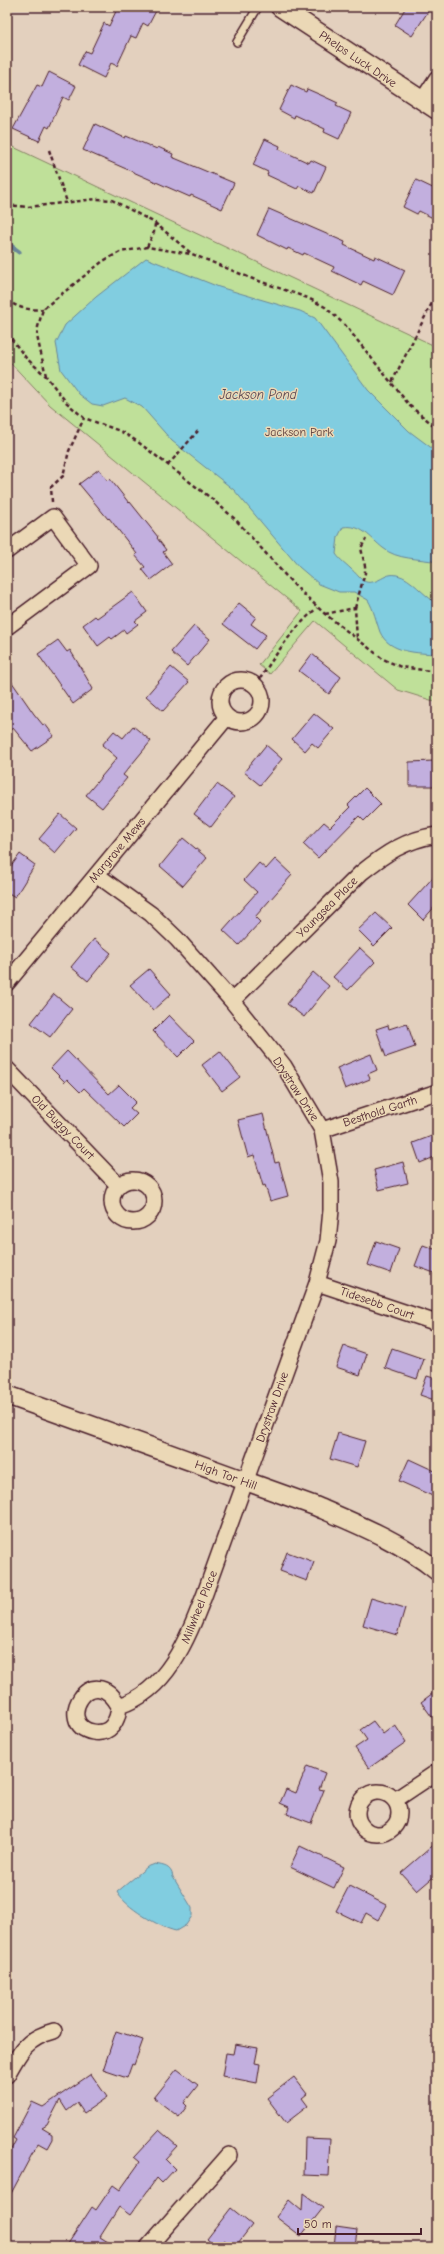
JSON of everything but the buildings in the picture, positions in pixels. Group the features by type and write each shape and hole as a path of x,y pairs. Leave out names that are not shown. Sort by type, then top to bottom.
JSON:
{"street":[{"name":"Phelps Luck Drive","path":"280,7 430,106"},
{"path":"430,106 437,78"},
{"path":"7,551 53,517 89,566 7,627"},
{"path":"234,680 248,680 256,686 262,700 261,709 256,716 246,722 236,722 227,718 219,703 224,686 234,680"},
{"name":"Margrave Mews","path":"7,983 227,718"},
{"name":"Youngsea Place","path":"232,1001 361,873 384,855 407,842 437,835"},
{"name":"Drystraw Drive","path":"97,874 151,914 176,939 232,1001 284,1066 322,1130 331,1182 331,1210 328,1241 317,1282 246,1482"},
{"name":"Old Buggy Court","path":"7,1069 118,1185"},
{"name":"Besthold Garth","path":"322,1130 437,1092"},
{"name":"Tidesebb Court","path":"317,1282 437,1323"},
{"name":"High Tor Hill","path":"7,1395 315,1506 359,1525 400,1546 437,1571"},
{"name":"Millwheel Place","path":"119,1706 135,1701 163,1676 177,1657 204,1596 246,1482"},
{"path":"395,1800 437,1772"},
{"path":"7,2075 24,2046 39,2035 54,2031"},
{"path":"148,2247 229,2155"}],"lane":[{"path":"237,42 258,7"}],"path":[{"path":"49,150 68,202"},
{"path":"7,205 28,207 97,199 112,200 155,223 192,254"},
{"path":"147,247 154,232 155,223"},
{"path":"7,300 22,308 34,311 43,309 103,261 128,249 147,247 192,254 253,279 308,298 324,307 345,325 410,406 437,428"},
{"path":"392,382 437,293"},
{"path":"43,309 37,336 46,376"},
{"path":"7,333 26,358 46,376 66,402 84,418 120,431 168,465 236,520 317,608 383,660 401,667 437,672"},
{"path":"53,517 51,487 64,476 69,451 84,418"},
{"path":"168,465 198,431"},
{"path":"357,639 355,608 365,573 361,548 366,539"},
{"path":"256,686 283,643 302,621 317,608"},
{"path":"325,614 355,608"}],"green space":[{"name":"Jackson Park","path":"7,144 437,347 437,702 398,690 315,621 270,674 259,665 302,611 50,405 7,359"}],"water":[{"name":"Jackson Pond","path":"146,258 219,287 300,311 315,318 368,390 409,431 437,452 437,562 395,555 383,548 361,530 350,527 343,527 338,537 336,554 364,581 371,582 389,575 397,575 413,583 437,603 437,654 413,652 397,648 390,644 384,639 380,632 368,600 354,592 339,592 319,584 299,567 234,490 172,441 142,407 125,398 103,406 92,404 79,394 61,370 56,343 65,325 96,297"},
{"path":"155,1864 167,1867 171,1871 173,1877 192,1908 192,1916 186,1925 176,1931 161,1926 143,1916 127,1904 117,1892 147,1867"}],"waterway":[{"path":"7,243 19,252"}]}
